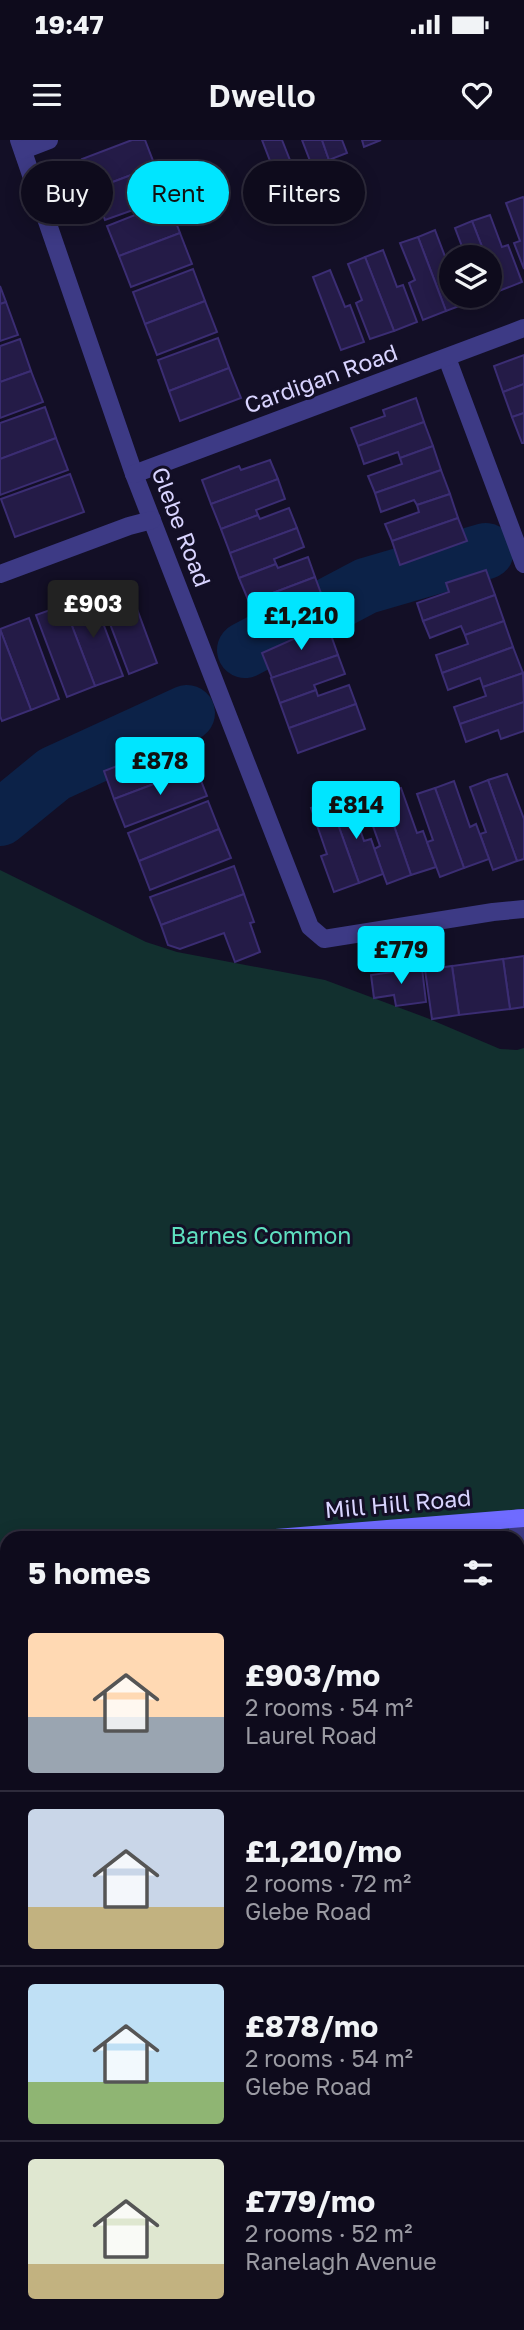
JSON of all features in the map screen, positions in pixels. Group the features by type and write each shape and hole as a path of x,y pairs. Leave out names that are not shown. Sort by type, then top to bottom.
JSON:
{"main road":[{"name":"Mill Hill Road","path":"362,1531 521,1518"}],"street":[{"path":"21,145 50,140"},
{"name":"Glebe Road","path":"21,145 135,474 310,927 324,939 524,909"},
{"name":"Cardigan Road","path":"135,474 524,328"},
{"path":"447,358 524,564"},
{"path":"0,574 152,520"}],"green space":[{"name":"Barnes Common","path":"0,870 146,942 177,952 325,980 500,1049 524,1048 524,1531 0,1531"}],"building":[{"path":"132,140 145,140 153,161 127,161 127,177 113,182 113,161 82,159"},
{"path":"262,140 282,140 290,161 270,161"},
{"path":"302,140 322,140 329,160 310,161"},
{"path":"322,140 342,140 347,153 329,160"},
{"path":"362,140 381,140 364,147"},
{"path":"127,177 127,212 113,217 113,182"},
{"path":"523,197 524,269 514,243 520,241 506,203"},
{"path":"490,215 501,245 481,245 472,221"},
{"path":"127,218 127,224 177,224 180,233 119,256 107,226"},
{"path":"472,221 481,245 461,245 455,228"},
{"path":"435,230 441,245 439,292 418,237"},
{"path":"180,233 192,264 131,287 119,256"},
{"path":"418,237 439,292 439,308 445,308 446,311 423,320 409,283 415,280 400,243"},
{"path":"508,245 522,282 502,290 502,247"},
{"path":"383,250 397,287 403,285 417,322 394,331 365,257"},
{"path":"365,257 394,331 370,339 356,303 362,300 348,264"},
{"path":"193,269 205,301 145,324 133,292"},
{"path":"330,270 345,307 350,305 364,342 341,350 313,277"},
{"path":"0,286 6,302 0,304"},
{"path":"205,301 217,332 157,355 145,324"},
{"path":"6,302 18,335 0,341 0,304"},
{"path":"218,338 229,368 169,391 158,360"},
{"path":"20,339 31,371 0,382 0,346"},
{"path":"524,355 524,384 503,392 494,366"},
{"path":"229,368 241,398 180,421 169,391"},
{"path":"31,371 43,402 0,418 0,382"},
{"path":"524,384 524,413 512,417 503,392"},
{"path":"416,398 424,422 358,446 351,428 385,416 383,410"},
{"path":"45,407 56,438 0,459 0,423"},
{"path":"524,413 524,443 522,443 512,417"},
{"path":"424,422 433,446 400,458 398,452 364,464 358,446"},
{"path":"56,438 68,470 0,495 0,459"},
{"path":"433,446 441,470 375,493 368,476 402,464 400,458"},
{"path":"270,460 278,479 211,504 202,480 239,466 241,470"},
{"path":"441,470 450,494 417,505 414,500 381,512 375,493"},
{"path":"70,474 84,512 15,537 1,499"},
{"path":"278,479 285,499 256,510 258,515 221,529 211,504"},
{"path":"450,494 458,518 392,541 385,524 419,512 417,505"},
{"path":"289,508 297,528 230,553 221,529 258,515 260,519"},
{"path":"458,518 467,541 400,565 392,541"},
{"path":"297,528 304,547 274,559 276,564 239,578 230,553"},
{"path":"308,557 315,577 249,602 239,578 276,564 278,568"},
{"path":"486,570 495,595 423,621 417,603 449,592 446,583"},
{"path":"315,577 322,596 257,627 249,602"},
{"path":"127,582 157,663 129,674 98,592"},
{"path":"92,594 123,676 95,686 64,605"},
{"path":"495,595 504,621 465,635 461,626 430,638 423,621"},
{"path":"64,605 95,686 67,697 36,615"},
{"path":"29,618 59,699 31,710 0,629"},
{"path":"504,621 513,647 442,673 436,655 468,644 465,635"},
{"path":"327,624 338,655 272,678 262,653"},
{"path":"0,629 31,710 2,721 0,716"},
{"path":"513,647 523,673 483,687 480,678 448,690 442,673"},
{"path":"338,655 345,674 314,685 316,690 280,703 271,678"},
{"path":"523,673 524,702 460,724 454,707 486,696 483,687"},
{"path":"349,685 356,704 289,728 280,703 316,690 318,696"},
{"path":"524,702 524,731 501,739 498,730 466,742 460,724"},
{"path":"356,704 365,729 298,753 289,728"},
{"path":"185,740 196,768 114,799 104,771"},
{"path":"196,768 207,796 125,827 114,799"},
{"path":"507,774 524,819 524,859 517,861 488,780"},
{"path":"488,780 517,861 493,870 480,834 486,832 470,787"},
{"path":"454,781 470,827 476,824 489,859 464,868 435,788"},
{"path":"401,788 417,833 423,831 436,867 411,875 383,794"},
{"path":"435,788 464,868 440,877 427,842 433,840 417,794"},
{"path":"383,794 411,875 387,884 374,849 380,846 364,801"},
{"path":"348,795 364,841 371,839 383,874 359,883 330,802"},
{"path":"208,801 219,829 139,861 128,833"},
{"path":"330,802 359,883 334,892 321,856 327,854 311,808"},
{"path":"219,829 231,858 150,890 139,861"},
{"path":"234,866 244,894 161,925 150,897"},
{"path":"244,894 254,922 250,923 260,952 235,962 224,933 180,949 168,945 161,925"},
{"path":"524,956 524,1007 510,1009 503,959"},
{"path":"503,959 510,1009 459,1015 452,966"},
{"path":"452,966 459,1015 432,1019 425,970"},
{"path":"422,968 426,1002 396,1006 394,995 374,998 371,975"}],"waterway":[{"path":"245,650 366,586 486,551"},
{"path":"0,818 54,774 187,713"}]}
